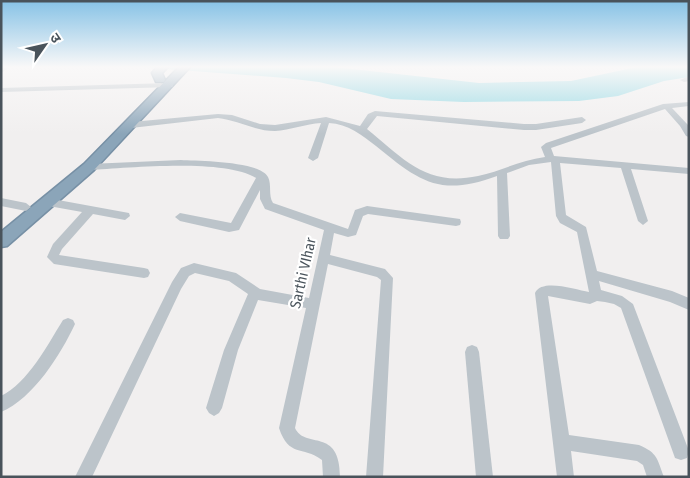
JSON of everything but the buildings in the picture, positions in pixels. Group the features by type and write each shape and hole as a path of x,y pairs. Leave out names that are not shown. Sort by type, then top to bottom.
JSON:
{"highway":[{"path":"1,227 78,164 124,122 154,89"},
{"path":"1,241 89,167 131,125 157,89"}],"street":[{"path":"596,295 582,230 562,218 552,159 546,147 666,106 689,104"},
{"path":"666,106 684,125 689,134"},
{"path":"362,130 375,112 524,127 582,120"},
{"path":"131,125 226,116 276,128 326,120 362,130 412,172 436,181 463,182 480,179 528,162 552,159 688,172"},
{"path":"313,158 326,120"},
{"path":"89,167 215,164 255,171 262,176 235,227 229,228 180,217"},
{"path":"625,166 643,221"},
{"path":"502,172 504,236"},
{"name":"Sarthi VIhar","path":"262,176 264,178 265,199 269,206 330,228 288,423 288,433 295,442 322,448 327,452 332,461 331,477"},
{"path":"1,202 26,207"},
{"path":"47,202 124,216"},
{"path":"90,210 57,247 53,254 55,259 144,273"},
{"path":"330,228 352,232 360,213 367,210 456,222"},
{"path":"324,258 381,273 387,278 374,477"},
{"path":"83,477 176,286 185,272 194,268 223,274 242,282 255,292 313,304"},
{"path":"592,274 672,297 689,304"},
{"path":"566,477 541,293 546,290 590,298 596,295 617,299 625,304 681,452"},
{"path":"214,408 232,350 255,292"},
{"path":"1,404 10,401 24,390 68,324"},
{"path":"472,352 485,477"},
{"path":"562,442 640,453 649,459 656,477"}],"water":[{"path":"350,89 639,89 618,96 579,101 464,102 391,99"}]}
